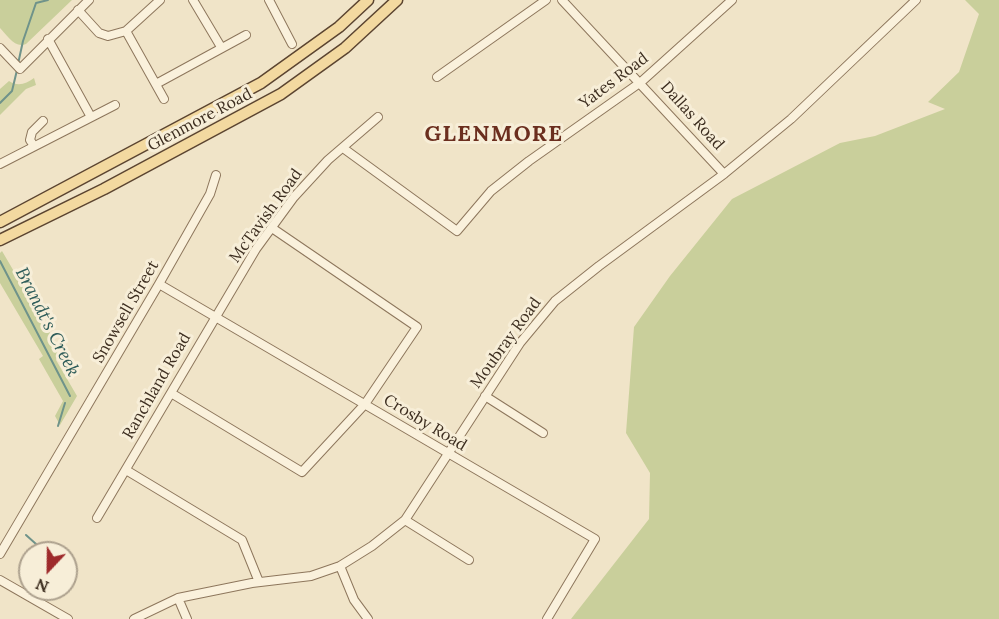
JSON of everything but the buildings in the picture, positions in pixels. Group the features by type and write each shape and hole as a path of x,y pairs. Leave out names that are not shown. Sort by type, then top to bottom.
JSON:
{"main road":[{"name":"Glenmore Road","path":"0,222 261,83 339,27 368,0"},
{"name":"Glenmore Road","path":"0,240 105,189 281,94 345,48 397,0"}],"street":[{"path":"0,48 20,69 89,0"},
{"path":"78,10 99,33 108,36 126,31 160,0"},
{"path":"194,0 221,47"},
{"path":"269,0 292,44"},
{"path":"437,77 546,0"},
{"name":"Yates Road","path":"343,148 457,231 491,191 529,161 641,82 732,0"},
{"name":"Moubray Road","path":"134,619 178,598 259,582 312,576 340,566 372,546 405,520 520,343 555,301 724,174 790,119 916,0"},
{"name":"Dallas Road","path":"568,2 724,174"},
{"path":"126,31 164,99"},
{"path":"156,84 246,35"},
{"path":"48,39 91,117"},
{"path":"0,164 115,105"},
{"name":"McTavish Road","path":"215,318 256,249 294,197 328,160 378,117"},
{"path":"34,146 30,140 32,132 43,121"},
{"name":"Snowsell Street","path":"0,554 159,284 210,194 216,175"},
{"path":"171,393 302,472 364,404 417,327 272,228"},
{"name":"Crosby Road","path":"159,284 595,539 547,619"},
{"name":"Ranchland Road","path":"97,518 215,318"},
{"path":"485,396 543,433"},
{"path":"126,470 242,540 259,582"},
{"path":"405,520 469,560"},
{"path":"340,566 354,600 368,619"},
{"path":"0,580 68,619"},
{"path":"178,598 187,619"}],"green space":[{"path":"0,0 72,0 26,44 18,45 0,28"},
{"path":"965,0 999,0 999,619 571,619 649,519 650,473 626,433 634,327 670,276 732,199 840,143 875,136 945,109 928,102 959,72 979,14"},
{"path":"34,78 36,85 26,89 0,115 0,89 9,81 22,84"},
{"path":"2,251 60,350 56,360 77,396 60,425 55,416 63,401 39,359 43,356 0,283 0,253"}],"waterway":[{"name":"Brandt's Creek","path":"18,64 36,3 48,0"},
{"name":"Brandt's Creek","path":"0,103 12,91 17,70"},
{"name":"Brandt's Creek","path":"0,261 70,396"},
{"name":"Brandt's Creek","path":"58,426 65,403"},
{"name":"Brandt's Creek","path":"26,535 33,541"}],"district":[{"name":"GLENMORE","path":"494,135"}]}
